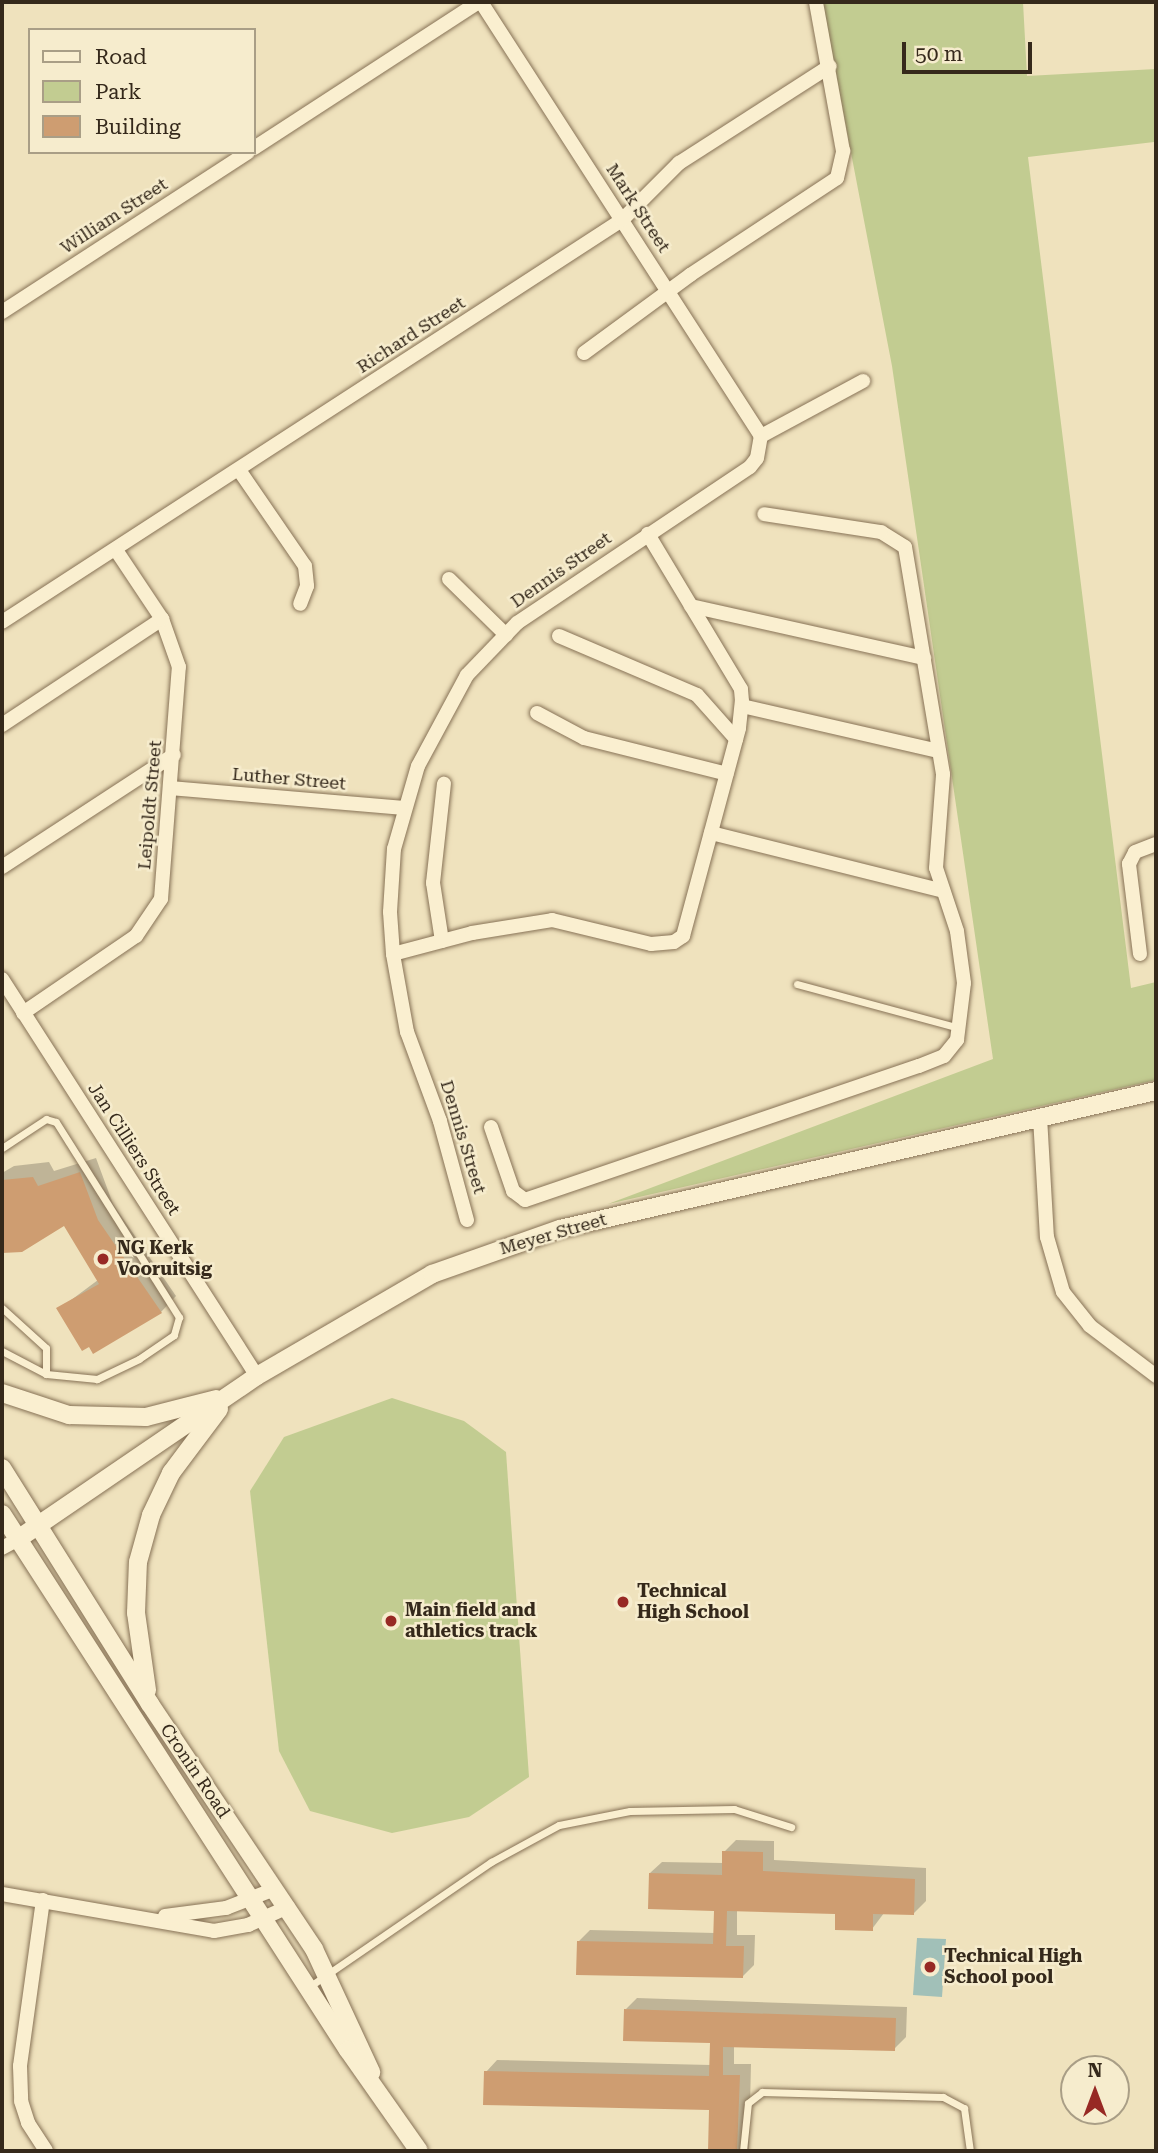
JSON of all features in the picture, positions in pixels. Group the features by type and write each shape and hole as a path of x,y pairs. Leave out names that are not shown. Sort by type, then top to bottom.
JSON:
{"street":[{"path":"256,147 480,2"},
{"name":"Mark Street","path":"480,2 761,436"},
{"path":"584,353 668,291 837,178 844,151 816,2"},
{"name":"Richard Street","path":"2,622 622,220 679,163 830,66"},
{"name":"William Street","path":"2,312 245,154"},
{"path":"761,436 863,381"},
{"name":"Dennis Street","path":"467,1220 440,1121 407,1032 393,954 391,885 403,808 450,701 506,635 533,610 750,467 757,458 761,436"},
{"path":"239,470 305,566 307,586 300,604"},
{"path":"491,1127 513,1191 525,1200 919,1066 944,1056 961,1029 964,983 957,931 936,868 943,788 939,751 915,589 900,541 863,528 764,514"},
{"path":"393,954 442,941 552,920 640,942 674,942 683,936 736,739 742,706 741,689 648,534"},
{"name":"Leipoldt Street","path":"23,1013 136,936 153,916 161,899 179,667 162,619 116,550"},
{"path":"449,579 506,635"},
{"path":"691,606 924,658"},
{"path":"2,725 162,619"},
{"path":"559,636 697,695 736,739"},
{"path":"742,706 939,751"},
{"path":"537,713 584,737 727,774"},
{"path":"2,867 174,755"},
{"path":"442,941 433,883 443,784"},
{"name":"Luther Street","path":"171,788 403,808"},
{"path":"711,833 943,891"},
{"path":"1140,954 1129,863 1135,852 1156,844"},
{"name":"Jan Cilliers Street","path":"2,979 257,1376"},
{"name":"Meyer Street","path":"10,1544 257,1376 391,1294 519,1241 1156,1091"},
{"path":"1040,1117 1047,1237 1063,1293 1090,1326 1156,1376"},
{"path":"2,1393 69,1415 146,1416 230,1395"},
{"path":"150,1704 138,1640 138,1562 151,1515 170,1473 230,1395"},
{"name":"Cronin Road","path":"2,1468 150,1704 288,1907 365,2052 374,2082"},
{"name":"Cronin Road","path":"2,1514 10,1544 419,2151"},
{"path":"146,1917 206,1913 275,1889"},
{"path":"2,1894 146,1917 214,1931 265,1919 288,1907"},
{"path":"43,1900 20,2066 21,2101 28,2123 46,2151"}],"lane":[{"path":"797,984 961,1029"},
{"path":"2,1148 46,1119 56,1122 179,1317 174,1335 111,1374 85,1381 46,1374 2,1351"},
{"path":"2,1308 46,1348 46,1374"},
{"path":"309,1987 491,1862 559,1825 630,1811 734,1809 791,1827"},
{"path":"743,2151 748,2103 762,2092 943,2097 964,2108 970,2151"}],"green space":[{"path":"822,2 1023,2 1027,76 1156,69 1156,158 1154,142 1028,157 1131,988 1156,982 1156,1080 608,1204 993,1059 892,366"},
{"name":"Main field and athletics track","path":"392,1398 464,1421 506,1452 529,1777 469,1817 392,1833 310,1811 279,1751 250,1491 284,1437"}],"water":[{"name":"Technical High School pool","path":"917,1938 946,1939 942,1997 913,1995"}],"building":[{"name":"NG Kerk Vooruitsig","path":"80,1172 98,1220 162,1313 93,1354 89,1347 82,1351 56,1308 99,1284 64,1226 22,1252 2,1253 2,1180 33,1177 38,1186"},
{"path":"722,1851 763,1852 763,1871 915,1879 914,1915 873,1914 873,1931 835,1930 835,1914 727,1911 726,1946 744,1946 743,1978 576,1975 577,1941 713,1944 714,1911 648,1909 649,1873 722,1875"},
{"path":"624,2009 896,2018 895,2051 723,2047 723,2075 740,2075 737,2151 708,2151 709,2110 483,2105 484,2071 709,2076 710,2043 623,2041"}],"place":[{"name":"NG Kerk Vooruitsig","path":"103,1259"},
{"name":"Technical High School","path":"623,1602"},
{"name":"Main field and athletics track","path":"391,1621"},
{"name":"Technical High School pool","path":"930,1967"}]}
